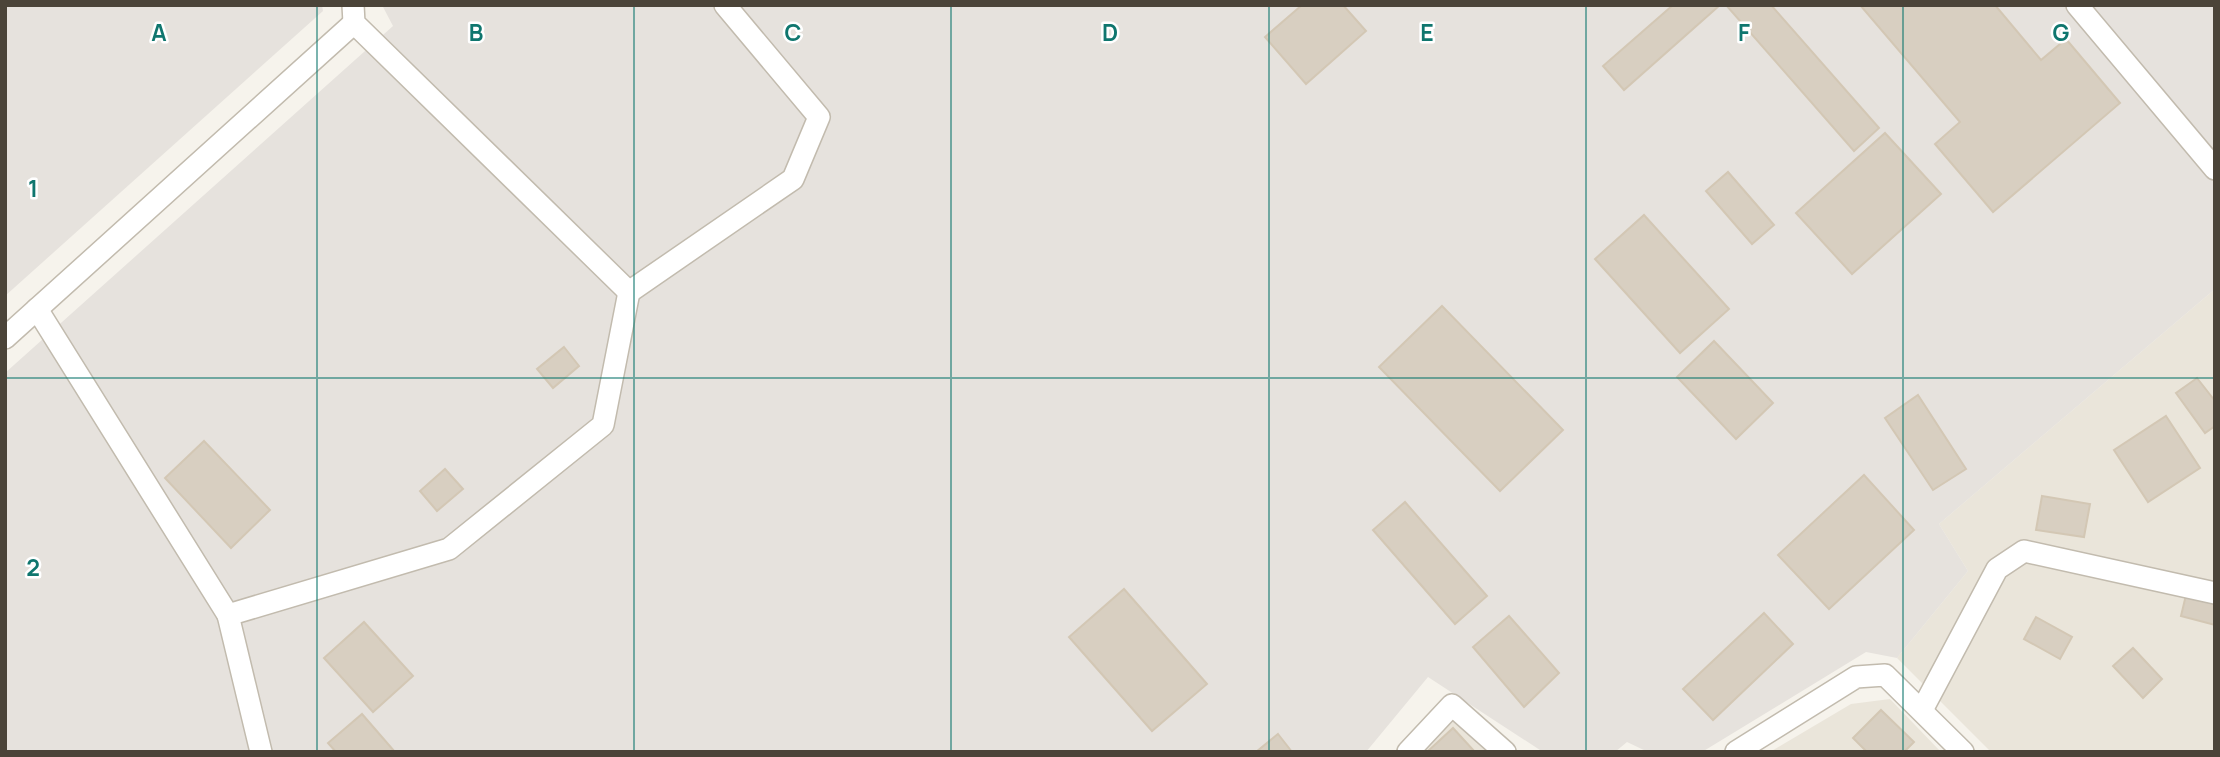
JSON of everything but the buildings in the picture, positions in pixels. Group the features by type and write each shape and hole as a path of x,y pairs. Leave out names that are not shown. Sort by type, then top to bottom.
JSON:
{"lane":[{"path":"228,615 449,548 603,425 629,292 793,180 819,117 725,5"},
{"path":"2077,5 2215,169"},
{"path":"5,338 354,14 629,292"},
{"path":"37,309 228,615 261,752"},
{"path":"1922,710 1997,569 2024,551 2215,593"},
{"path":"1736,752 1856,677 1885,675 1963,752"},
{"path":"1408,752 1451,705 1505,752"}],"shaded area":[{"path":"5,5 322,5 323,11 5,296"},
{"path":"382,5 2215,5 2215,289 1939,524 1968,571 1897,658 1866,652 1702,752 1648,752 1627,742 1615,752 1543,752 1428,677 1366,752 5,752 5,373 393,26"},
{"path":"2215,289 2215,752 1991,752 1897,658 1968,571 1939,524"},
{"path":"1890,699 1941,752 1770,752 1851,704"},
{"path":"1453,718 1492,752 1422,752"}]}
